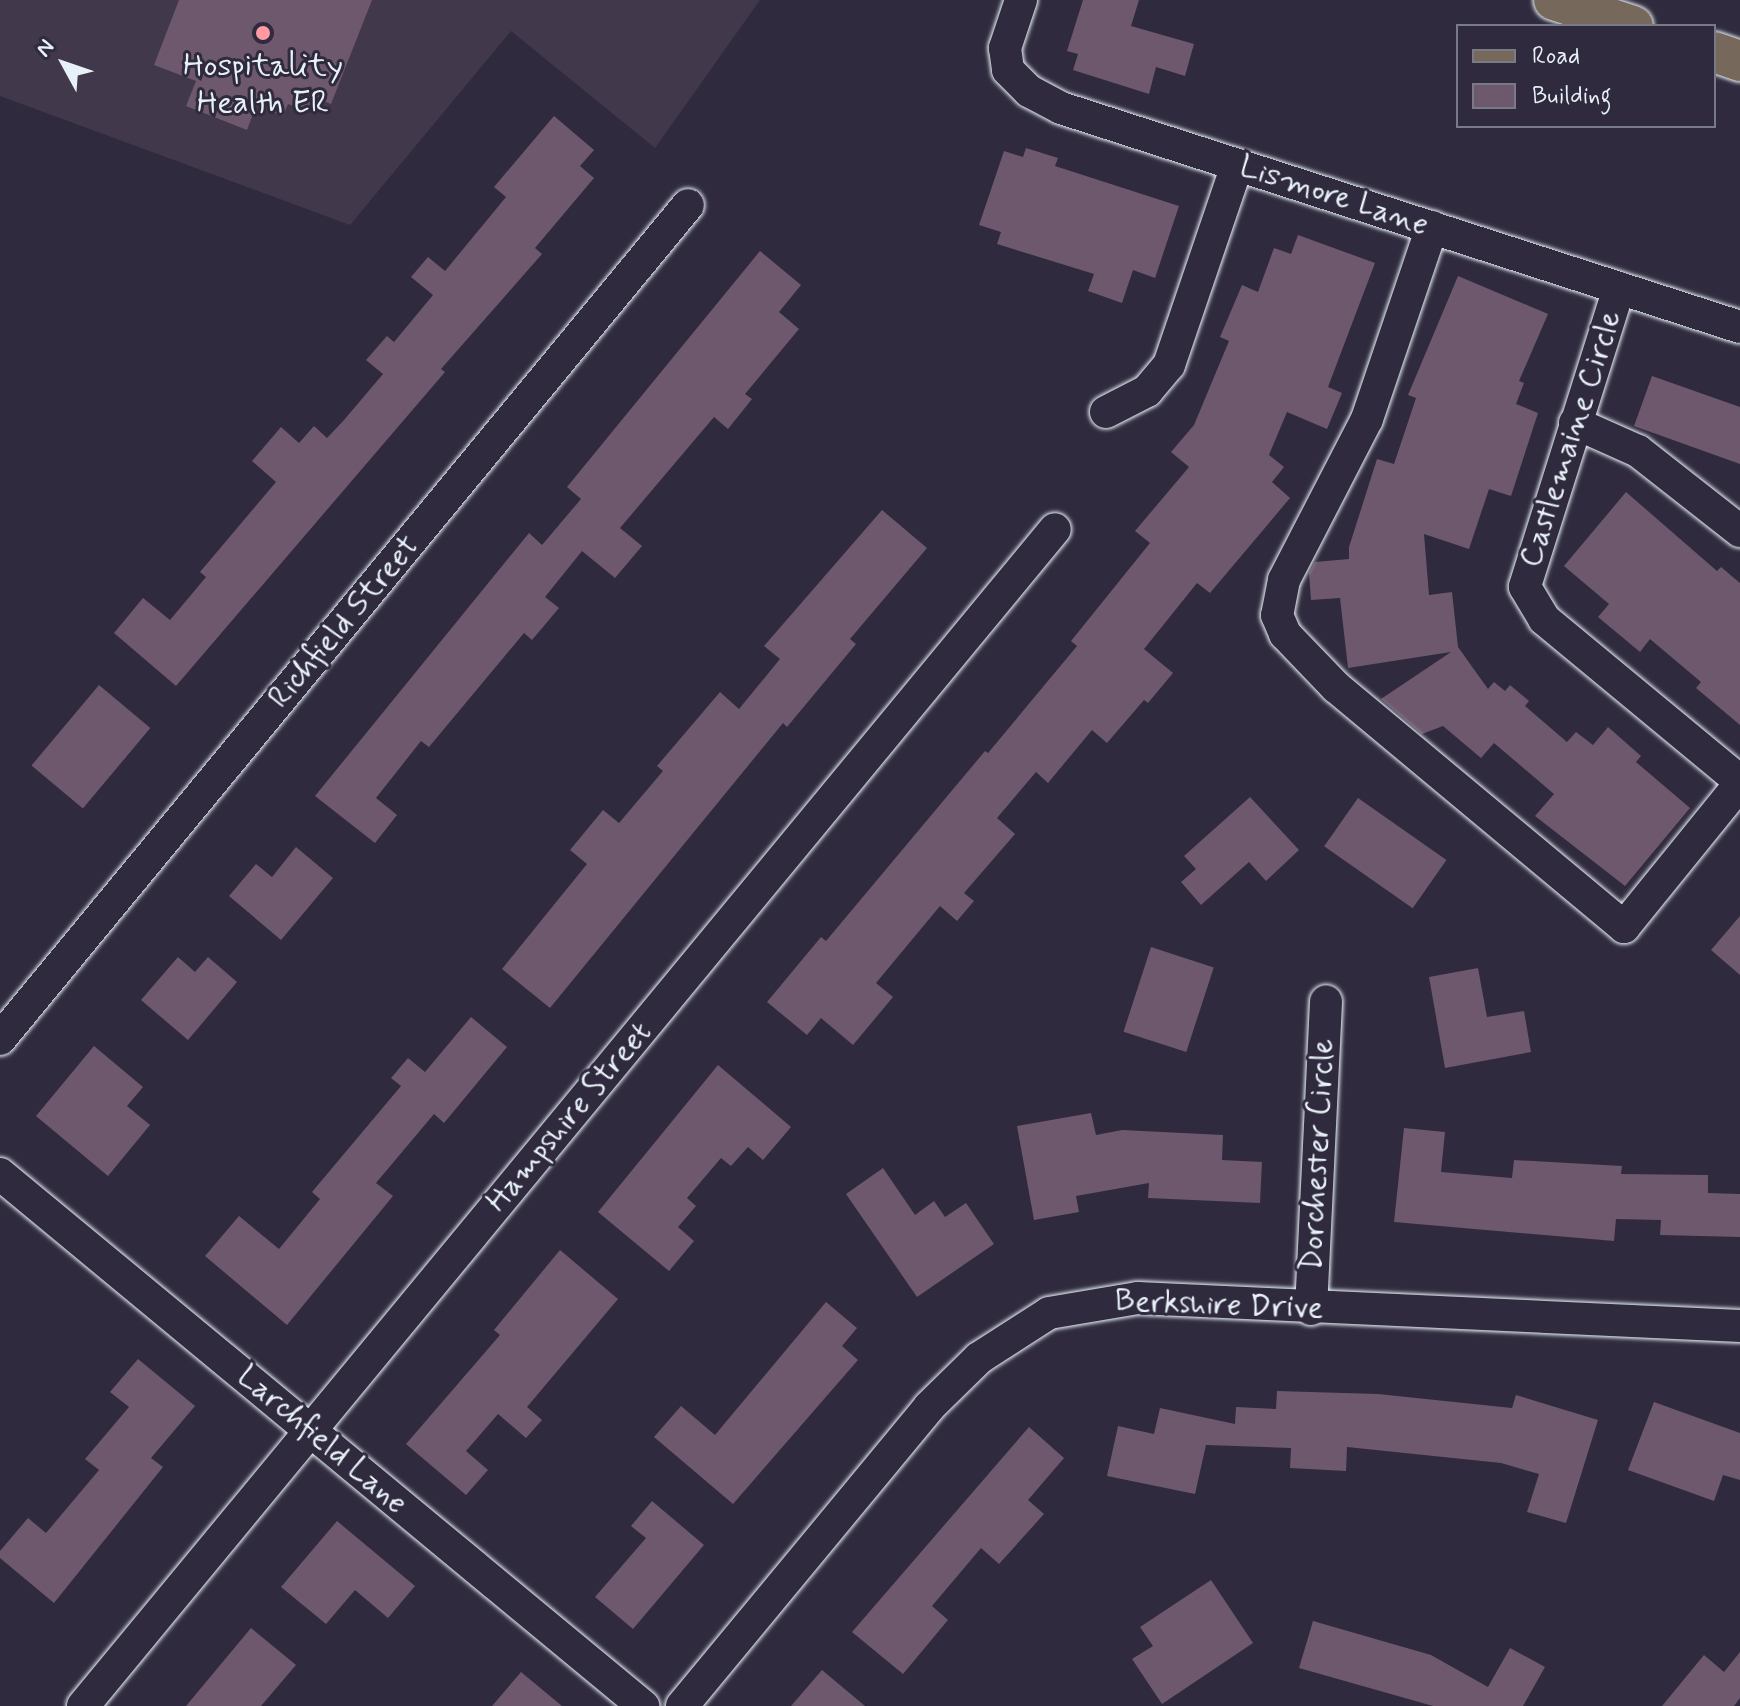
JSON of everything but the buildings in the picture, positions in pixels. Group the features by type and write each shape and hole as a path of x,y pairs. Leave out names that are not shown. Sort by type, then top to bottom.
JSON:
{"main road":[{"path":"1554,0 1627,24"},
{"path":"1716,53 1740,61"}],"street":[{"name":"Lismore Lane","path":"1021,0 1005,48 1008,70 1017,82 1061,108 1740,327"},
{"path":"1106,412 1147,391 1169,365 1237,165"},
{"name":"Richfield Street","path":"0,1039 688,205"},
{"path":"1432,227 1367,419 1284,580 1277,615 1285,634 1336,687 1624,927 1740,782"},
{"name":"Castlemaine Circle","path":"1619,288 1527,572 1525,587 1533,607 1740,782"},
{"path":"1575,423 1638,451 1740,531"},
{"name":"Hampshire Street","path":"83,1706 1055,529"},
{"name":"Dorchester Circle","path":"1311,1309 1326,1001"},
{"name":"Larchfield Lane","path":"0,1174 643,1706"},
{"name":"Berkshire Drive","path":"682,1706 929,1407 979,1358 1034,1321 1068,1307 1138,1298 1311,1309 1740,1326"}],"shaded area":[{"path":"0,0 760,0 655,148 511,31 350,225 0,96"}],"place":[{"name":"Hospitality Health ER","path":"263,33"}]}
